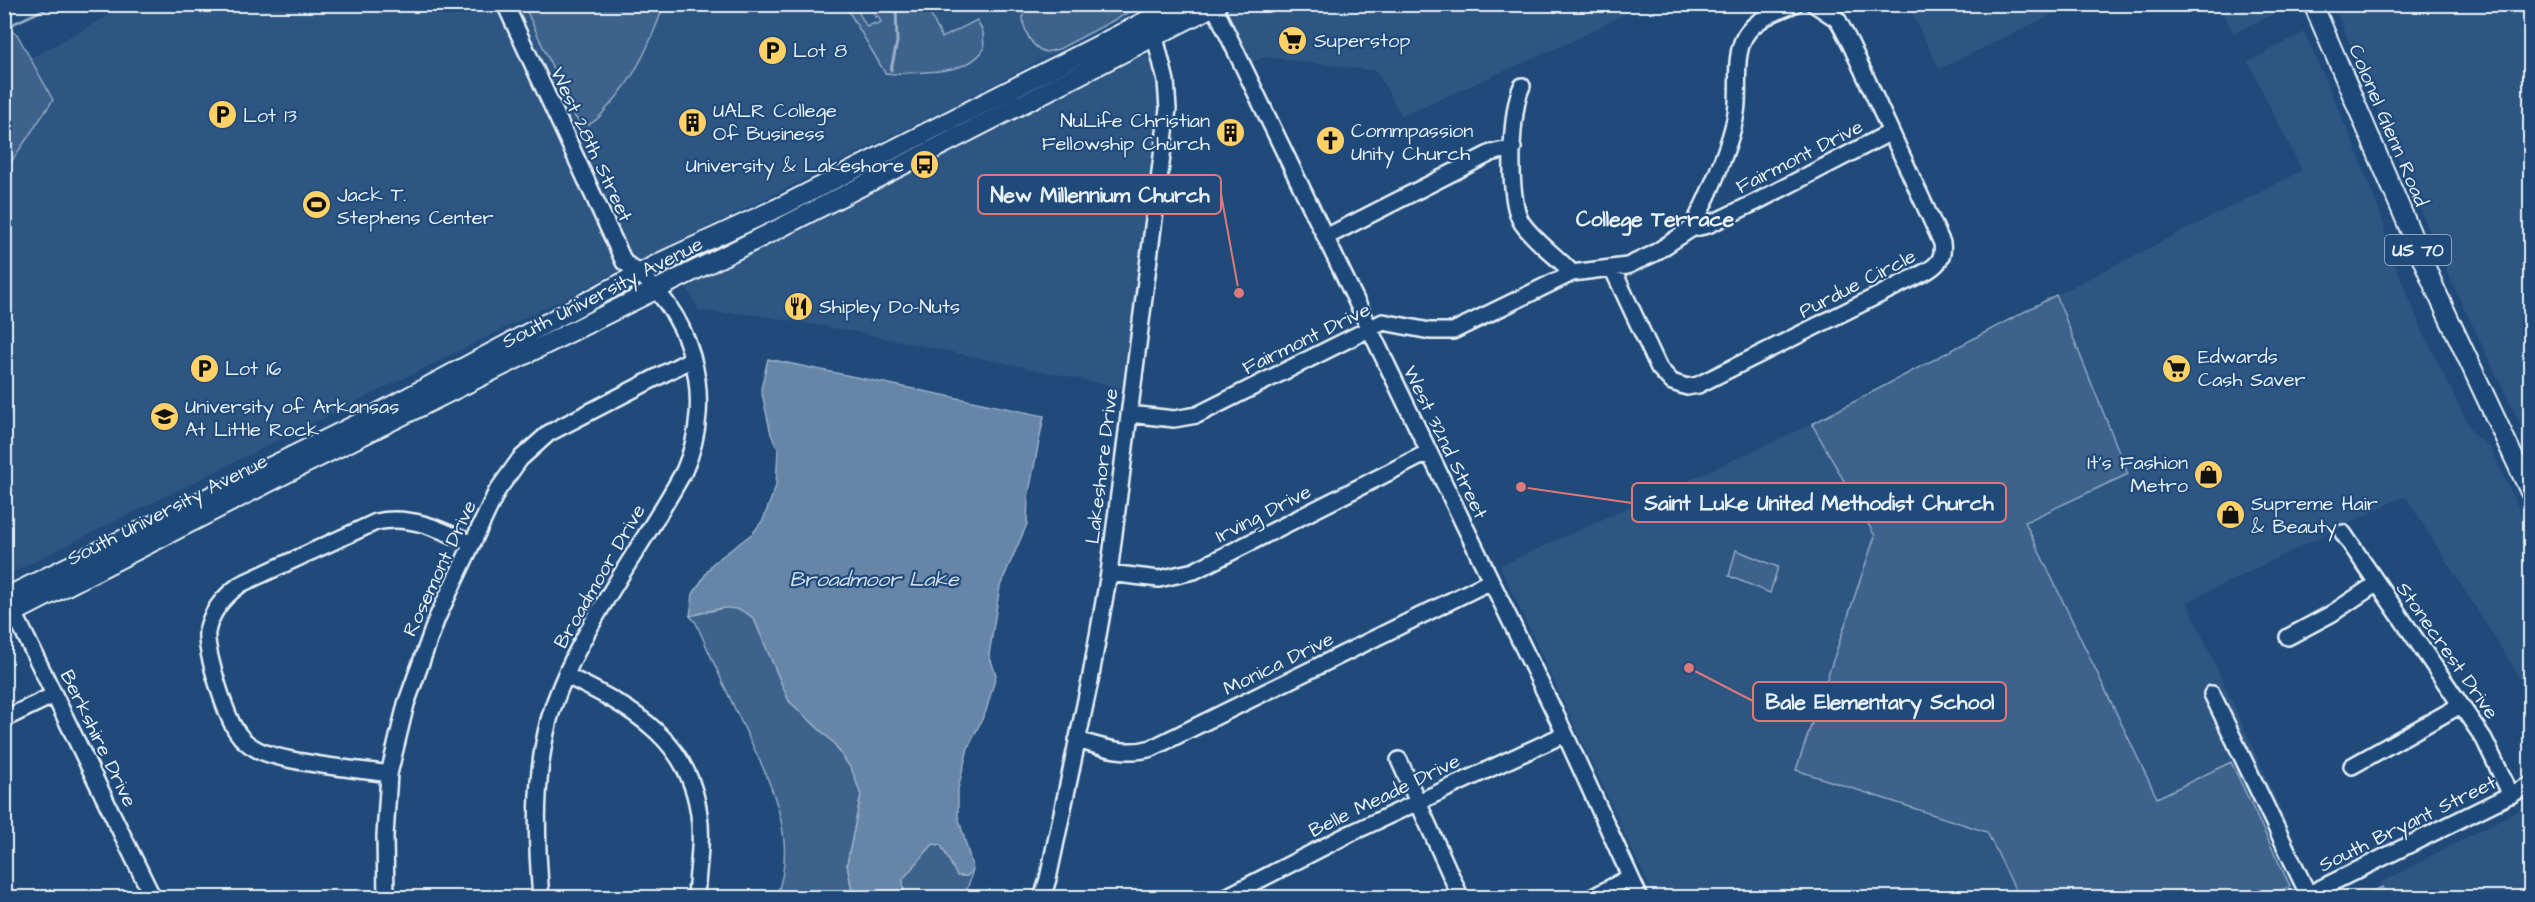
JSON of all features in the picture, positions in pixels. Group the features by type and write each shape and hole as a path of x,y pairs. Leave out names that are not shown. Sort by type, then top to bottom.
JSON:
{"main road":[{"name":"South University Avenue","path":"7,607 640,273 794,200 1179,4"},
{"name":"Colonel Glenn Road","path":"2313,4 2436,291 2530,492"},
{"name":"South University Avenue","path":"7,607 295,469 656,290 1215,5"}],"street":[{"name":"West 28th Street","path":"505,4 624,262 640,273 656,290"},
{"path":"1691,229 1710,190 1734,124 1740,53 1745,36 1762,20 1795,4"},
{"name":"Purdue Circle","path":"1613,270 1662,373 1672,382 1687,387 1698,385 1928,271 1942,257 1942,243 1838,20 1814,4"},
{"name":"West 32nd Street","path":"1215,5 1427,453 1565,734 1640,897"},
{"name":"Lakeshore Drive","path":"1042,897 1048,879 1077,740 1109,573 1168,109 1166,81 1155,36"},
{"path":"1522,86 1515,111 1513,148 1512,191 1516,212 1527,230 1572,273"},
{"name":"Fairmont Drive","path":"1129,414 1174,419 1197,415 1388,321 1430,331 1453,331 1572,273 1613,270 1627,266 1653,254 1691,229 1708,225 1754,203 1891,132"},
{"path":"1326,237 1491,153 1513,148"},
{"name":"Broadmoor Drive","path":"541,897 536,837 539,777 550,718 567,676 592,627 690,459 700,413 697,378 680,323 656,290"},
{"name":"Rosemont Drive","path":"386,897 385,836 389,774 418,665 502,483 533,445 566,423 692,359"},
{"name":"Irving Drive","path":"1109,573 1159,579 1194,571 1427,453"},
{"path":"389,774 277,756 258,750 245,742 230,721 211,661 207,636 211,619 224,598 241,584 376,522 395,519 424,524 472,544"},
{"name":"Stonecrest Drive","path":"2343,533 2484,740 2511,795"},
{"name":"Monica Drive","path":"1077,740 1114,750 1139,751 1152,748 1491,581"},
{"path":"2288,637 2331,614 2376,584"},
{"name":"Berkshire Drive","path":"7,607 54,695 153,897"},
{"path":"567,676 606,696 655,728 671,745 686,769 695,790 700,826 696,897"},
{"path":"2212,693 2305,896"},
{"path":"4,719 54,695"},
{"path":"2352,766 2459,706"},
{"name":"Belle Meade Drive","path":"1224,897 1416,803 1565,734"},
{"path":"1399,760 1416,803 1461,897"},
{"name":"South Bryant Street","path":"2305,896 2530,785"},
{"path":"1591,897 1630,877"}],"shaded area":[{"path":"1025,4 1143,5 1059,49 1046,52 1034,45 1026,33 1023,18"},
{"path":"1218,4 1643,5 1570,42 1402,116 1376,71 1265,57 1242,66"},
{"name":"University of Arkansas At Little Rock","path":"128,5 1146,5 948,108 5,576 5,171 53,100 31,58"},
{"path":"524,5 664,5 648,46 627,83 597,119 583,126 575,117"},
{"path":"871,5 926,5 942,38 977,20 983,32 984,49 967,64 955,68 930,72 885,73 848,10 855,6 867,27 881,22 878,16 875,17"},
{"path":"1908,5 2072,5 1939,69"},
{"path":"2219,5 2291,5 2234,33"},
{"path":"2333,5 2530,5 2530,444 2452,283"},
{"path":"5,29 17,34 53,100 5,171"},
{"path":"2304,32 2355,147 2383,221 2387,245 2423,332 2473,434 2491,449 2530,533 2530,694 2405,496 2187,602 2313,881 2290,886 2231,763 2157,799 2025,521 2128,474 2056,295 2302,171 2248,62"},
{"path":"1149,56 1156,78 1159,104 1153,172 1122,388 856,332 757,315 699,311 686,285 1138,57"},
{"path":"2056,295 2128,474 2025,522 2157,798 2231,762 2290,886 2268,897 2019,897 1987,832 1796,770 1875,536 1812,424"},
{"path":"1812,424 1875,536 1987,832 2019,897 1654,897 1500,566"},
{"path":"1736,550 1778,567 1770,593 1729,576"},
{"path":"732,606 745,610 754,619 789,701 833,742 852,770 861,795 847,864 852,891 863,897 776,897 783,873 785,849 776,801 696,623 690,616"},
{"path":"2530,804 2530,897 2387,897 2380,883"},
{"path":"933,844 941,845 958,876 967,876 973,869 965,897 904,897 903,879"},
{"path":"2382,887 2387,897 2359,897"}],"water":[{"name":"Broadmoor Lake","path":"768,359 1044,416 1028,497 1027,524 1000,586 989,655 996,675 986,711 968,748 958,789 958,816 973,869 967,876 957,876 941,845 933,844 903,879 904,897 863,897 852,891 847,864 861,795 852,770 833,742 789,701 754,619 746,613 731,608 715,609 690,616 693,594 712,564 753,533 763,520 776,486 778,449 771,434 761,389"}],"waterway":[{"path":"4,28 56,4"},
{"path":"891,70 897,42 896,4"}],"place":[{"name":"Superstop","path":"1293,40"},
{"name":"Lot 8","path":"772,50"},
{"name":"Lot 13","path":"222,115"},
{"name":"UALR College Of Business","path":"692,122"},
{"name":"NuLife Christian Fellowship Church","path":"1231,132"},
{"name":"Commpassion Unity Church","path":"1330,141"},
{"name":"University & Lakeshore","path":"925,165"},
{"name":"Jack T. Stephens Center","path":"316,205"},
{"name":"New Millennium Church","path":"1239,293"},
{"name":"Shipley Do-Nuts","path":"798,306"},
{"name":"Lot 16","path":"204,368"},
{"name":"Edwards Cash Saver","path":"2177,368"},
{"name":"University of Arkansas At Little Rock","path":"164,417"},
{"name":"It's Fashion Metro","path":"2209,474"},
{"name":"Saint Luke United Methodist Church","path":"1521,487"},
{"name":"Supreme Hair & Beauty","path":"2230,515"},
{"name":"Bale Elementary School","path":"1689,668"}],"district":[{"name":"College Terrace","path":"1655,219"}]}
